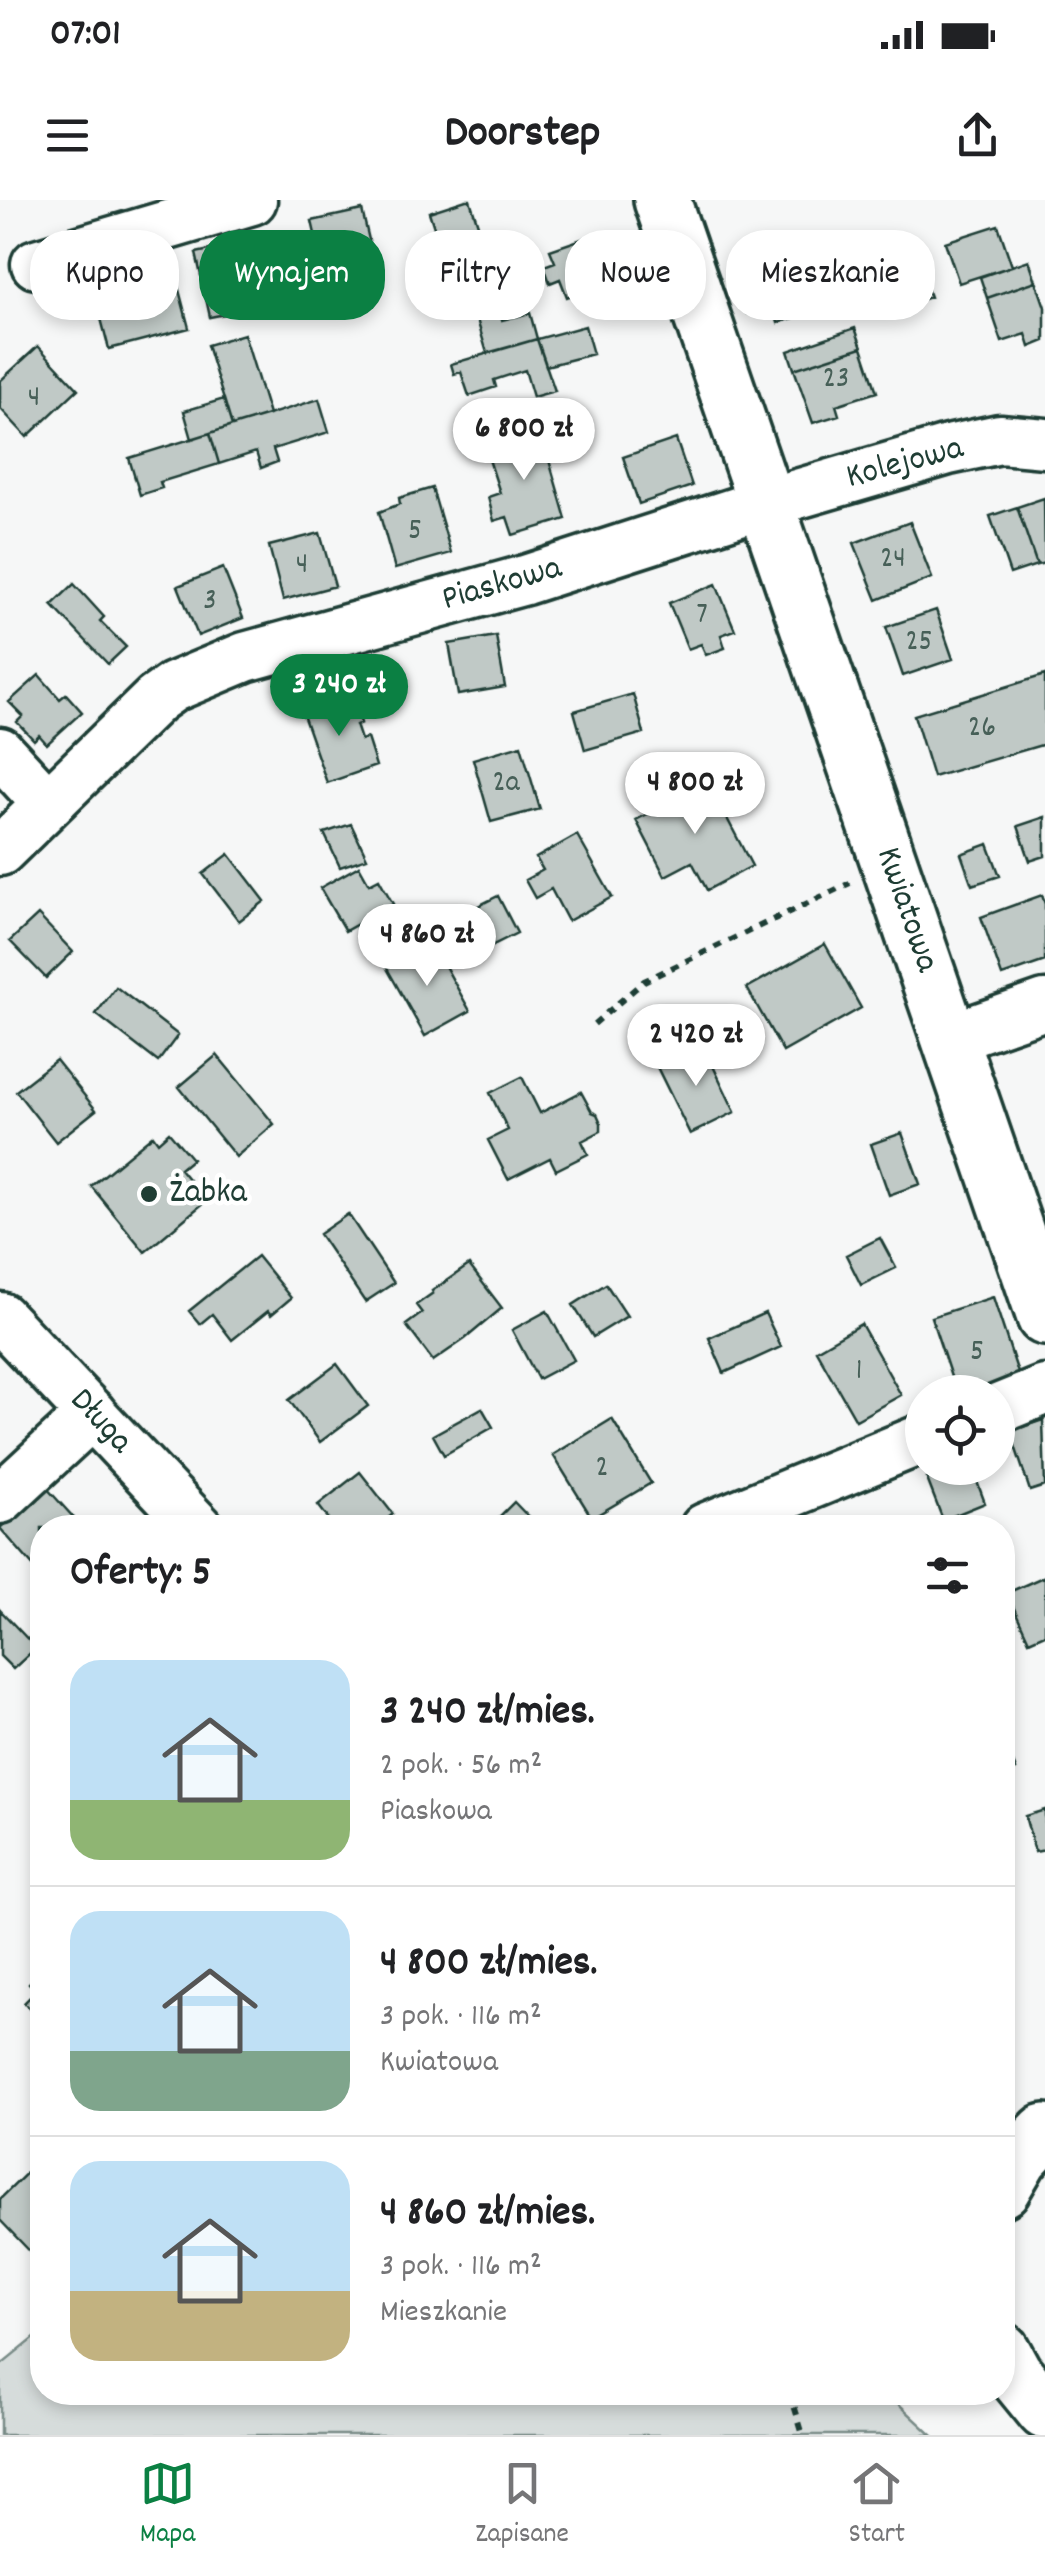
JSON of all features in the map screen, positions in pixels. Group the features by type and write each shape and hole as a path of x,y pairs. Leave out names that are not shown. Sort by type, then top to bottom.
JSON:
{"main road":[{"name":"Kwiatowa","path":"662,200 1045,1317"},
{"path":"1015,2167 1045,2132"},
{"path":"1015,2374 1045,2411"}],"street":[{"path":"151,230 252,200"},
{"name":"Kolejowa","path":"766,503 1000,438 1045,443"},
{"name":"Piaskowa","path":"0,850 172,687 246,657 525,580 766,503"},
{"path":"0,752 47,803"},
{"path":"950,1038 1045,1004"},
{"name":"Długa","path":"0,1317 187,1515"},
{"path":"1015,1402 1045,1390"},
{"path":"0,1499 92,1414"},
{"path":"737,1515 905,1447"}],"path":[{"path":"594,1024 644,981 891,866"},
{"path":"794,2405 803,2435"}],"shaded area":[{"path":"30,2342 30,2405 900,2405 932,2435 0,2435 0,2366"}],"building":[{"path":"470,200 480,230 435,230 429,212"},
{"path":"362,210 367,230 314,230 312,221"},
{"path":"998,225 1012,266 959,283 945,242"},
{"path":"565,245 565,292 560,279 550,283 545,266 555,262 550,250"},
{"path":"1029,260 1036,281 987,298 980,277"},
{"path":"1036,281 1045,307 1045,341 1030,347 1026,334 1002,342 987,298"},
{"path":"179,290 189,328 109,349 101,320 179,320"},
{"path":"477,320 532,320 537,339 487,353"},
{"path":"585,326 593,354 546,366 537,339"},
{"path":"855,328 862,347 794,369 788,351"},
{"path":"244,334 269,415 232,426 207,345"},
{"path":"537,339 555,391 533,397 525,370 494,380 496,387 469,396 461,372 454,374 451,364"},
{"path":"38,346 78,389 27,437 0,408 0,381"},
{"path":"862,347 877,392 836,405 839,415 813,423 794,369"},
{"path":"224,399 232,426 192,439 184,411"},
{"path":"319,399 329,432 273,449 277,462 261,468 256,452 219,464 210,433"},
{"path":"540,429 566,519 513,535 507,517 494,521 488,497 500,493 484,444"},
{"path":"210,433 219,464 160,482 162,488 140,495 129,458"},
{"path":"676,439 692,486 639,504 623,457"},
{"path":"432,488 451,553 395,569 379,512 400,504 399,498"},
{"path":"1044,498 1045,563 1037,565 1017,507"},
{"path":"1017,507 1037,565 1010,574 990,516"},
{"path":"910,522 932,578 877,600 854,543"},
{"path":"320,533 335,586 283,600 269,546"},
{"path":"223,568 243,618 198,636 178,586"},
{"path":"74,584 104,617 100,621 126,647 108,664 52,605"},
{"path":"716,584 735,630 721,635 725,648 706,655 701,644 688,649 669,603"},
{"path":"936,610 953,659 903,676 886,627"},
{"path":"496,636 505,687 458,695 449,644"},
{"path":"39,675 60,699 66,694 82,712 47,744 39,735 34,740 17,722 23,716 9,702"},
{"path":"1045,675 1045,744 933,777 914,715"},
{"path":"633,694 644,733 585,750 574,711"},
{"path":"352,695 361,723 356,725 361,740 367,738 376,766 327,783 302,712"},
{"path":"521,745 540,809 491,822 473,759"},
{"path":"708,782 752,866 707,890 692,862 665,876 636,820"},
{"path":"1045,817 1045,856 1030,861 1018,826"},
{"path":"351,824 367,858 340,867 324,833"},
{"path":"577,835 612,897 568,921 551,889 535,898 525,880 543,870 536,858"},
{"path":"988,844 1000,876 972,885 961,854"},
{"path":"229,854 265,901 239,921 203,874"},
{"path":"359,866 369,884 379,879 393,904 345,931 320,888"},
{"path":"1042,895 1045,961 1002,976 981,917"},
{"path":"498,896 517,933 493,945 474,908"},
{"path":"38,915 73,952 46,978 10,941"},
{"path":"422,942 433,961 440,957 470,1011 425,1036 384,963"},
{"path":"825,944 861,1008 783,1052 747,988"},
{"path":"116,987 178,1035 158,1062 96,1014"},
{"path":"703,1045 735,1112 690,1134 657,1067"},
{"path":"217,1055 274,1124 236,1157 179,1087"},
{"path":"56,1060 96,1110 56,1142 16,1091"},
{"path":"522,1077 540,1113 581,1092 597,1114 601,1131 582,1141 588,1154 556,1170 550,1158 508,1179 488,1140 508,1130 490,1093"},
{"name":"Żabka","path":"169,1132 192,1159 180,1169 206,1201 145,1252 91,1186 153,1135 158,1142"},
{"path":"902,1133 920,1184 889,1195 871,1144"},
{"path":"348,1214 394,1283 365,1302 319,1234"},
{"path":"880,1238 896,1268 861,1285 846,1255"},
{"path":"257,1256 291,1298 232,1340 212,1314 200,1324 189,1311"},
{"path":"469,1265 502,1308 433,1361 406,1325 422,1313 416,1305"},
{"path":"606,1284 627,1316 593,1337 573,1305"},
{"path":"993,1297 1023,1388 1015,1389 1015,1375 950,1375 931,1317"},
{"path":"547,1311 574,1360 538,1379 512,1330"},
{"path":"765,1313 781,1347 724,1373 709,1338"},
{"path":"861,1324 901,1395 856,1420 816,1350"},
{"path":"337,1364 368,1406 320,1442 289,1400"},
{"path":"482,1408 493,1427 444,1455 433,1435"},
{"path":"612,1419 651,1483 597,1515 590,1515 553,1455"},
{"path":"1043,1420 1045,1486 1030,1491 1015,1446 1015,1429"},
{"path":"360,1472 393,1514 326,1515 318,1505"},
{"path":"929,1485 978,1485 985,1503 955,1515 941,1515"},
{"path":"45,1486 71,1515 30,1515 30,1562 0,1528"},
{"path":"514,1502 526,1515 501,1515"},
{"path":"1045,1576 1045,1634 1029,1641 1015,1610 1015,1589"},
{"path":"0,1610 30,1642 30,1653 13,1669 0,1656"},
{"path":"1045,1810 1045,1850 1035,1852 1025,1816"},
{"path":"30,2170 30,2251 0,2220 0,2199"}],"place":[{"name":"Żabka","path":"149,1194"}]}
